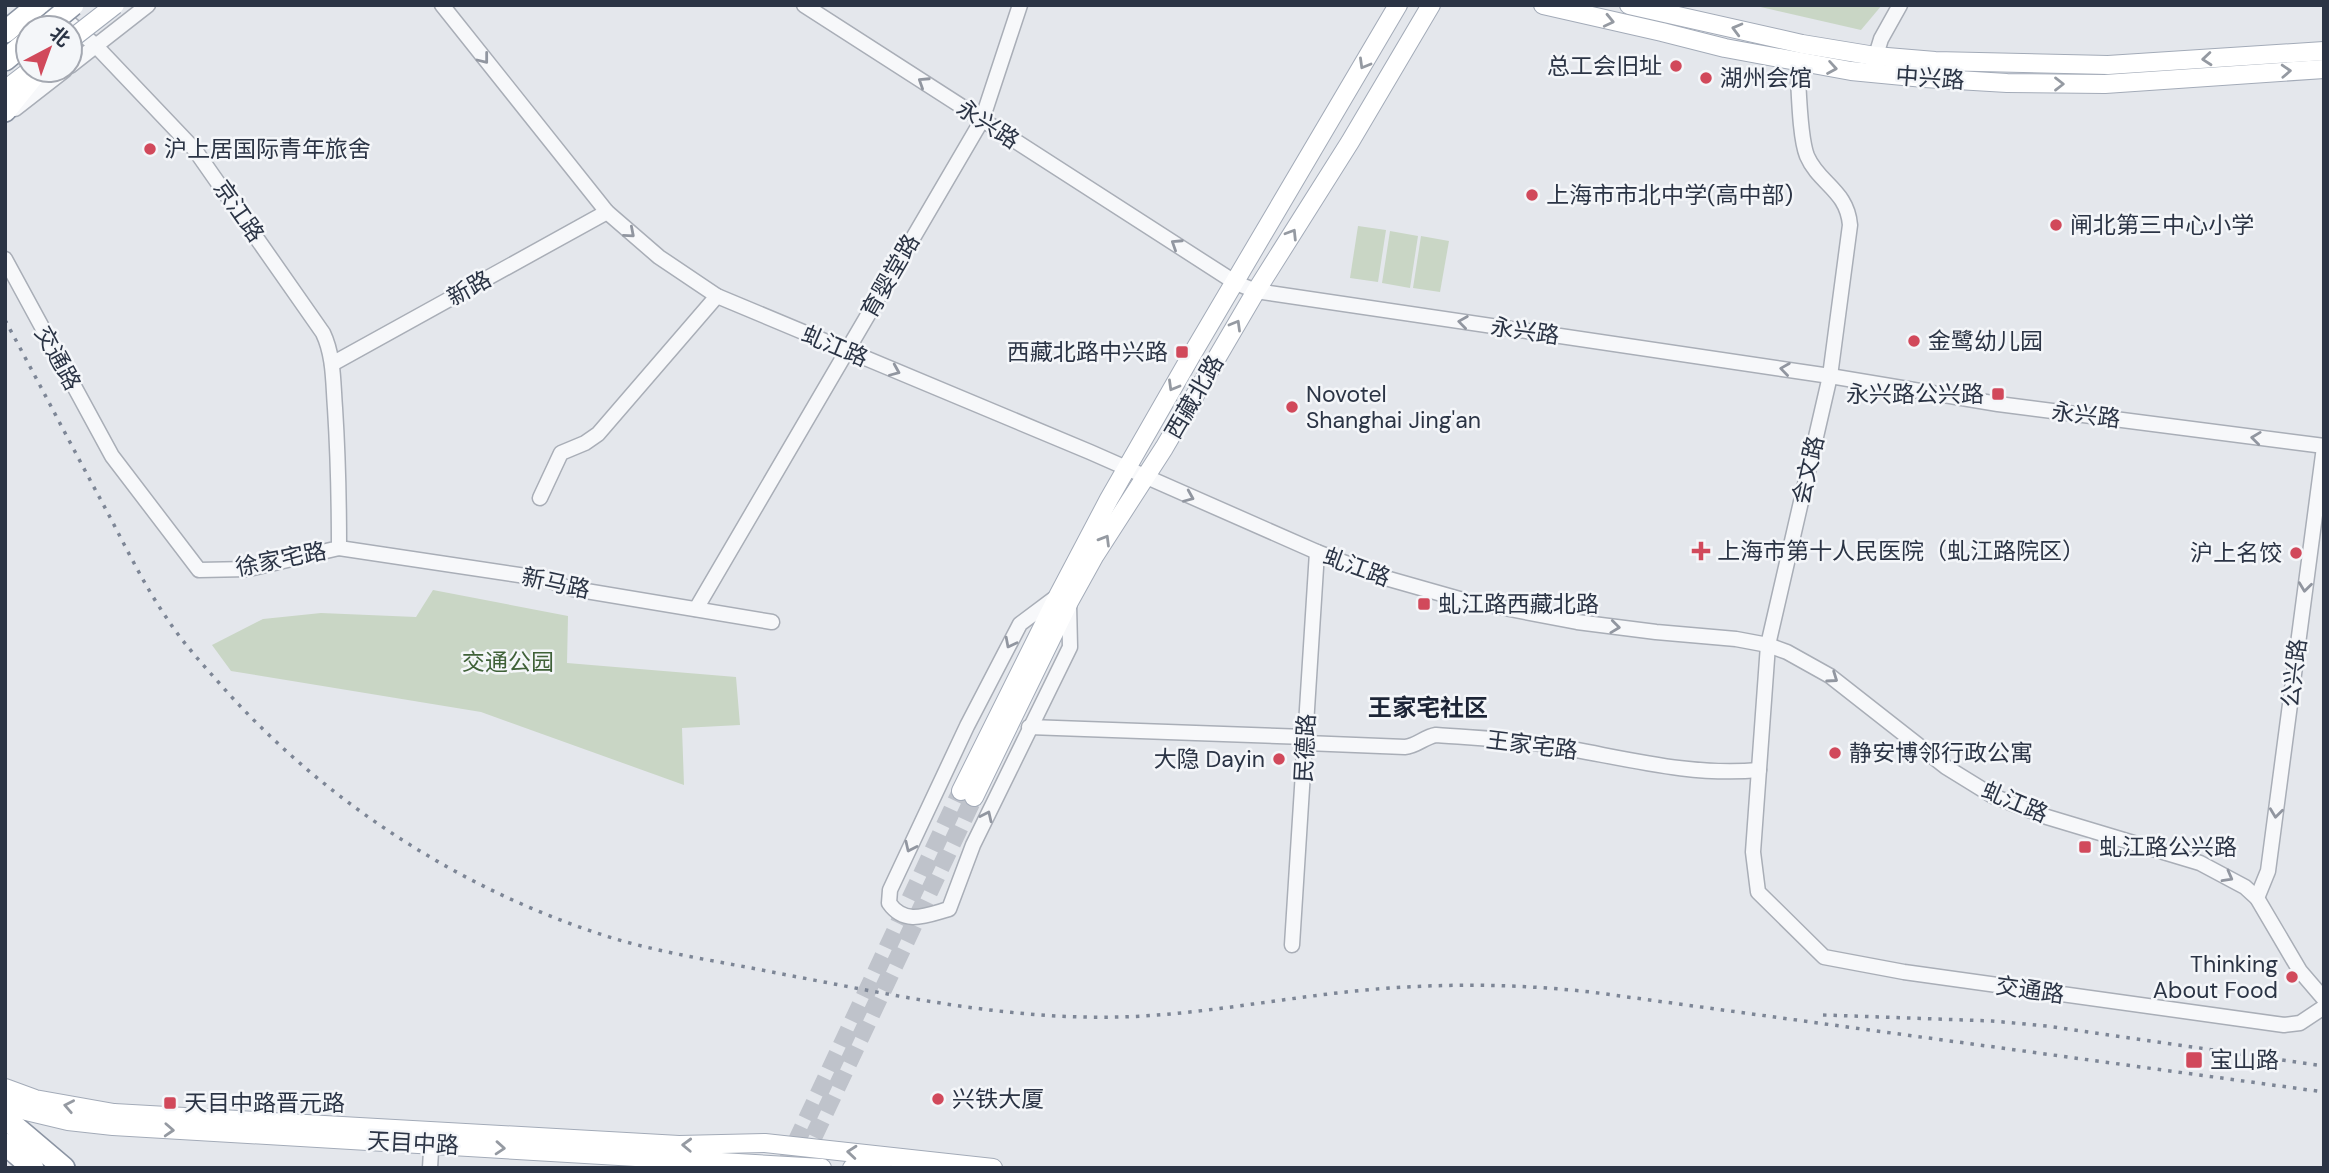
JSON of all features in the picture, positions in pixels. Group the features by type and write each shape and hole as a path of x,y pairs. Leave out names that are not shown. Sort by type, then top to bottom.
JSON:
{"highway":[{"path":"5,32 38,5"},
{"path":"5,111 27,84"},
{"path":"5,1118 64,1168"},
{"path":"5,1144 33,1168"}],"main road":[{"path":"84,29 115,5"},
{"name":"西藏北路","path":"968,794 1126,468 1398,5"},
{"name":"西藏北路","path":"1063,599 1144,477 1431,5"},
{"name":"中兴路","path":"1543,5 1725,48 1797,62 1873,65 2108,65 2324,51"},
{"name":"中兴路","path":"1629,5 1789,41 1873,65 2007,83 2105,84 2324,69"},
{"name":"天目中路","path":"5,1088 36,1099 114,1113 432,1137 663,1163 822,1168"},
{"path":"5,1107 77,1168"},
{"name":"天目中路","path":"5,1107 91,1124 695,1145 755,1143 993,1168"},
{"path":"5,1151 25,1168"},
{"path":"852,1168 880,1168"}],"street":[{"name":"京江路","path":"50,5 96,46 188,142 323,333 331,364 338,464"},
{"path":"84,55 148,5"},
{"name":"虬江路","path":"442,5 607,212 659,257 717,296 1126,468 1317,552 1382,577 1463,600 1577,622 1736,639 1768,645 1803,660 1830,676 1946,767 1993,796 2047,817 2200,863 2237,882 2257,898 2300,971 2324,999"},
{"name":"永兴路","path":"804,5 1236,283 1256,291 2011,405 2324,447"},
{"name":"育婴堂路","path":"696,608 982,120 1020,5"},
{"path":"1873,65 1881,39 1900,5"},
{"name":"会文路","path":"1758,892 1753,852 1768,645 1830,376 1850,225 1843,199 1816,170 1807,155 1797,62"},
{"path":"5,117 47,84"},
{"name":"新路","path":"331,364 607,212"},
{"name":"交通路","path":"5,259 112,456"},
{"path":"540,498 561,453 598,434 717,296"},
{"name":"公兴路","path":"2257,898 2268,871 2324,447"},
{"name":"徐家宅路","path":"112,456 199,570 249,569 339,548 338,464"},
{"name":"新马路","path":"339,548 546,579 568,588 772,622"},
{"name":"民德路","path":"1292,944 1317,552"},
{"path":"1063,599 1070,647 1029,727 973,845 949,909 914,919 898,913 889,903 890,890 967,726 1020,624 1063,599"},
{"name":"王家宅路","path":"1029,727 1405,747 1436,736 1500,739 1701,771 1730,773 1759,770"},
{"name":"交通路","path":"1758,892 1824,957 1903,972 2270,1024 2300,1023 2324,1007"},
{"path":"430,1168 432,1137"},
{"path":"755,1143 774,1166 794,1146"}],"green space":[{"path":"1752,5 1882,5 1861,30"},
{"path":"1358,226 1386,230 1378,282 1350,278"},
{"path":"1390,231 1418,236 1410,288 1382,283"},
{"path":"1421,236 1449,241 1440,292 1413,288"},
{"name":"交通公园","path":"433,590 568,616 567,663 736,677 740,725 682,728 684,785 481,712 231,671 212,645 263,619 321,613 416,617"}],"tunnel":[{"path":"784,1168 961,791"},
{"path":"802,1161 974,797"}],"railway":[{"path":"5,320 159,606 196,657 268,734 354,807 401,839 501,894 606,936 671,953 866,990 1034,1015 1148,1016 1377,989 1468,985 1530,987 1591,992 2324,1092"},
{"path":"1823,1015 1992,1021 2047,1026 2324,1066"}],"place":[{"name":"总工会旧址","path":"1676,66"},
{"name":"湖州会馆","path":"1706,78"},
{"name":"沪上居国际青年旅舍","path":"150,149"},
{"name":"上海市市北中学(高中部)","path":"1532,195"},
{"name":"闸北第三中心小学","path":"2056,225"},
{"name":"金鹭幼儿园","path":"1914,341"},
{"name":"西藏北路中兴路","path":"1182,352"},
{"name":"永兴路公兴路","path":"1998,394"},
{"name":"Novotel Shanghai Jing'an","path":"1292,407"},
{"name":"上海市第十人民医院（虬江路院区）","path":"1701,551"},
{"name":"沪上名饺","path":"2296,553"},
{"name":"虬江路西藏北路","path":"1424,604"},
{"name":"静安博邻行政公寓","path":"1835,753"},
{"name":"大隐 Dayin","path":"1279,759"},
{"name":"虬江路公兴路","path":"2085,847"},
{"name":"Thinking About Food","path":"2292,977"},
{"name":"宝山路","path":"2194,1060"},
{"name":"兴铁大厦","path":"938,1099"},
{"name":"天目中路晋元路","path":"170,1103"}],"district":[{"name":"王家宅社区","path":"1428,708"}]}
